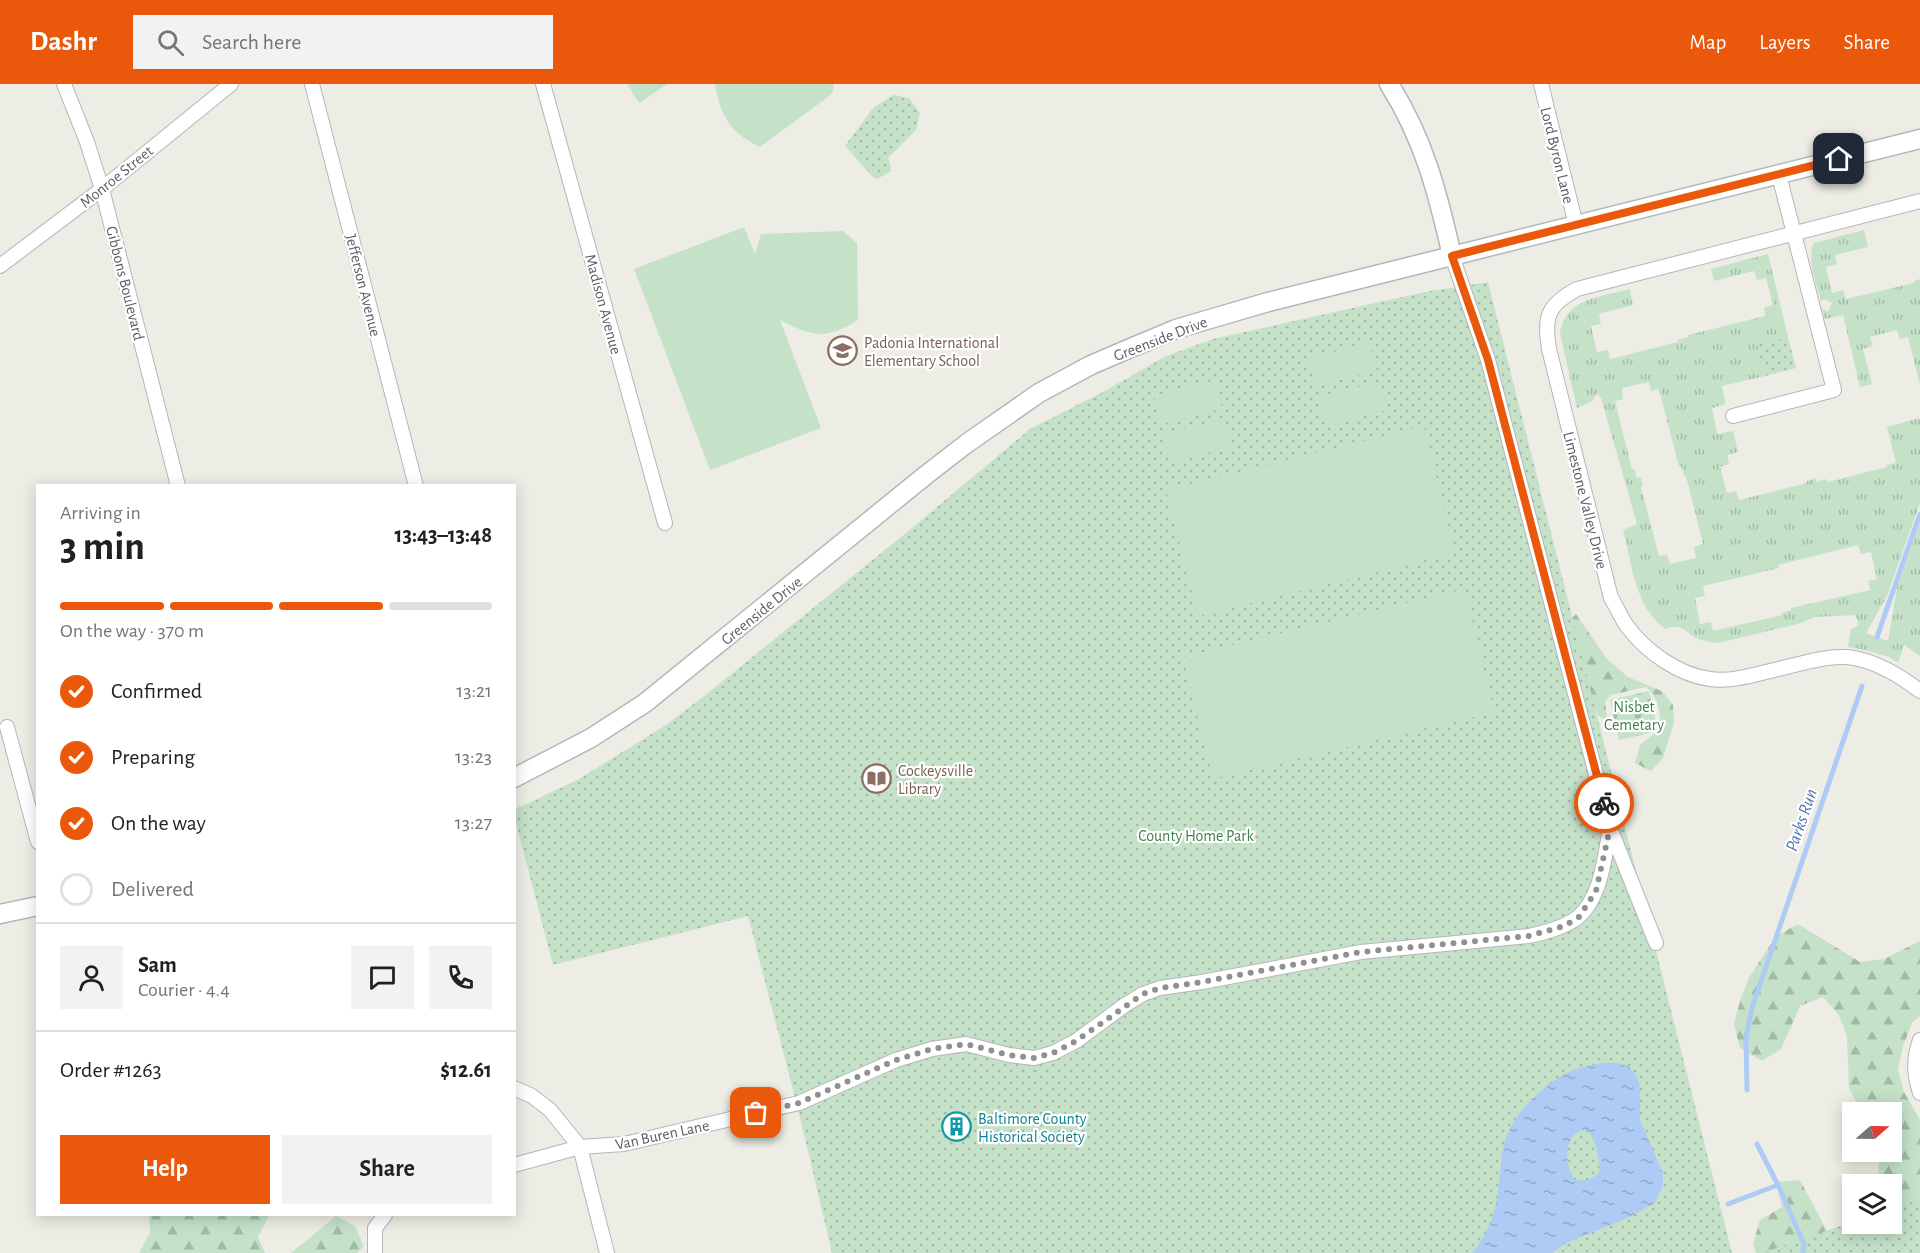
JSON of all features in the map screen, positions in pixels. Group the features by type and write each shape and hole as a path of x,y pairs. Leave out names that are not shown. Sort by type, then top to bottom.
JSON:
{"street":[{"name":"Gibbons Boulevard","path":"64,84 87,142 102,189 177,484"},
{"name":"Monroe Street","path":"0,267 102,189 231,84"},
{"name":"Jefferson Avenue","path":"312,84 415,484"},
{"name":"Madison Avenue","path":"543,84 664,524"},
{"path":"1389,84 1403,105 1421,143 1441,205 1452,256 1488,360 1610,828 1656,944"},
{"name":"Lord Byron Lane","path":"1541,84 1576,225"},
{"name":"Greenside Drive","path":"516,777 573,749 645,703 966,444 1012,411 1066,378 1132,346 1208,319 1268,302 1920,139"},
{"path":"1733,416 1834,390 1779,175"},
{"name":"Limestone Valley Drive","path":"1920,201 1577,289 1561,297 1550,309 1546,327 1549,349 1611,598 1627,627 1646,647 1664,661 1689,673 1712,679 1737,678 1820,659 1843,657 1864,660 1909,682 1920,691"},
{"path":"7,727 36,835"},
{"name":"Van Buren Lane","path":"580,1147 624,1144 799,1103 896,1060 932,1049 966,1044 1009,1055 1034,1058 1053,1053 1076,1041 1143,994 1160,988 1361,952 1529,936 1550,931 1579,917 1596,891 1610,828"},
{"path":"0,914 36,906"},
{"path":"1920,1040 1915,1055 1914,1074 1920,1093"},
{"path":"516,1089 532,1095 550,1110 580,1147 607,1253"},
{"path":"516,1165 580,1147"},
{"path":"375,1253 375,1228 384,1216"}],"green space":[{"path":"627,84 667,84 639,103"},
{"path":"715,84 834,84 832,94 760,147 741,135 728,122 720,106"},
{"path":"893,95 909,98 920,113 916,130 888,158 891,166 890,172 877,179 845,146 873,108"},
{"path":"744,227 755,254 761,234 843,231 857,243 858,320 837,331 819,334 802,330 780,320 821,428 710,470 634,269"},
{"path":"1864,230 1868,247 1835,255 1837,264 1826,267 1832,293 1843,290 1846,299 1914,283 1920,279 1920,385 1908,337 1900,339 1897,330 1870,337 1873,346 1863,349 1872,384 1860,387 1843,315 1825,319 1822,309 1828,312 1832,303 1825,299 1821,301 1811,255 1814,243"},
{"path":"1768,254 1788,337 1758,345 1765,376 1722,386 1726,404 1712,408 1717,434 1733,431 1738,452 1727,455 1729,464 1720,467 1727,493 1736,491 1739,500 1807,483 1816,478 1817,482 1826,479 1828,482 1887,467 1886,465 1896,463 1887,427 1920,418 1920,503 1887,596 1866,633 1888,641 1897,588 1920,522 1920,656 1904,645 1898,663 1889,657 1848,647 1851,629 1858,626 1855,615 1815,617 1798,624 1718,643 1699,639 1680,628 1665,629 1647,609 1636,584 1623,530 1637,524 1601,398 1598,394 1593,401 1577,408 1560,334 1563,322 1576,306 1596,297 1630,289 1633,305 1599,314 1601,324 1591,326 1597,352 1608,350 1610,359 1678,342 1688,335 1765,316 1764,308 1773,305 1766,278 1757,280 1754,271 1714,281 1711,269","holes":["1649,382 1651,391 1659,389 1679,467 1681,466 1686,476 1703,544 1694,547 1696,558 1670,564 1667,555 1659,556 1641,487 1643,486 1641,477 1637,478 1632,469 1615,401 1623,399 1622,388","1858,545 1861,554 1871,552 1877,579 1868,581 1870,590 1791,608 1781,613 1782,615 1713,631 1711,622 1700,624 1695,598 1705,596 1703,586 1779,568 1778,565"]},
{"name":"County Home Park","path":"1488,282 1732,1253 832,1253 799,1113 748,916 553,965 516,823 516,809 579,779 666,725 906,533 1030,429 1103,392 1166,356 1213,339 1425,292"},
{"path":"1788,337 1796,368 1765,376 1757,345"},
{"path":"1369,343 1377,371 1316,386 1309,358"},
{"path":"1215,380 1222,409 1161,424 1154,396"},
{"path":"1379,382 1387,410 1326,426 1319,397"},
{"path":"1224,419 1231,447 1170,463 1163,434"},
{"path":"1424,426 1455,553 1198,616 1166,490"},
{"path":"1465,589 1494,712 1213,779 1183,657"},
{"path":"1576,614 1607,659 1628,677 1662,691 1673,705 1674,723 1663,758 1651,771 1635,763 1640,745 1661,728 1656,701 1646,687 1611,695 1605,701 1607,720 1598,716 1584,682 1570,620"},
{"name":"Nisbet Cemetary","path":"1649,691 1658,731 1619,740 1610,700"},
{"path":"1798,924 1860,962 1884,959 1920,941 1920,1016 1912,1023 1903,1046 1898,1070 1904,1092 1920,1120 1920,1253 1756,1253 1753,1244 1760,1220 1782,1207 1776,1182 1800,1180 1834,1244 1863,1234 1902,1234 1902,1174 1878,1174 1879,1162 1902,1162 1902,1102 1856,1102 1849,1088 1847,1036 1838,1014 1823,997 1800,1006 1781,1049 1762,1061 1740,1048 1734,1024 1740,1001 1749,978 1776,936"},
{"path":"1920,1199 1920,1253 1762,1253 1842,1225 1842,1234 1902,1234 1902,1205"},
{"path":"149,1216 268,1216 258,1237 265,1253 139,1253 150,1232"},
{"path":"336,1216 355,1226 364,1246 357,1253 291,1253"}],"water":[{"path":"1603,1063 1619,1063 1629,1067 1637,1076 1640,1086 1640,1120 1663,1173 1663,1185 1655,1203 1629,1217 1564,1244 1552,1253 1472,1253 1489,1227 1496,1203 1503,1149 1511,1127 1518,1116 1534,1097 1563,1075","holes":["1583,1130 1588,1131 1597,1151 1599,1173 1588,1180 1575,1180 1569,1167 1567,1152 1571,1138"]}],"waterway":[{"name":"Parks Run","path":"1877,637 1920,514"},
{"name":"Parks Run","path":"1747,1090 1746,1037 1752,1008 1862,686"},
{"path":"1757,1144 1804,1244 1803,1253"},
{"path":"1728,1204 1778,1185"}],"way so far":[{"path":"756,1113 799,1103 896,1060 932,1049 966,1044 1009,1055 1034,1058 1053,1053 1076,1041 1143,994 1160,988 1361,952 1529,936 1564,926 1579,917 1596,891 1610,828 1604,803"}],"place":[{"name":"Padonia International Elementary School","path":"843,351"},
{"name":"Cockeysville Library","path":"877,779"},
{"name":"Baltimore County Historical Society","path":"957,1127"}],"route":[{"path":"1604,803 1488,360 1452,256 1839,159"}]}
